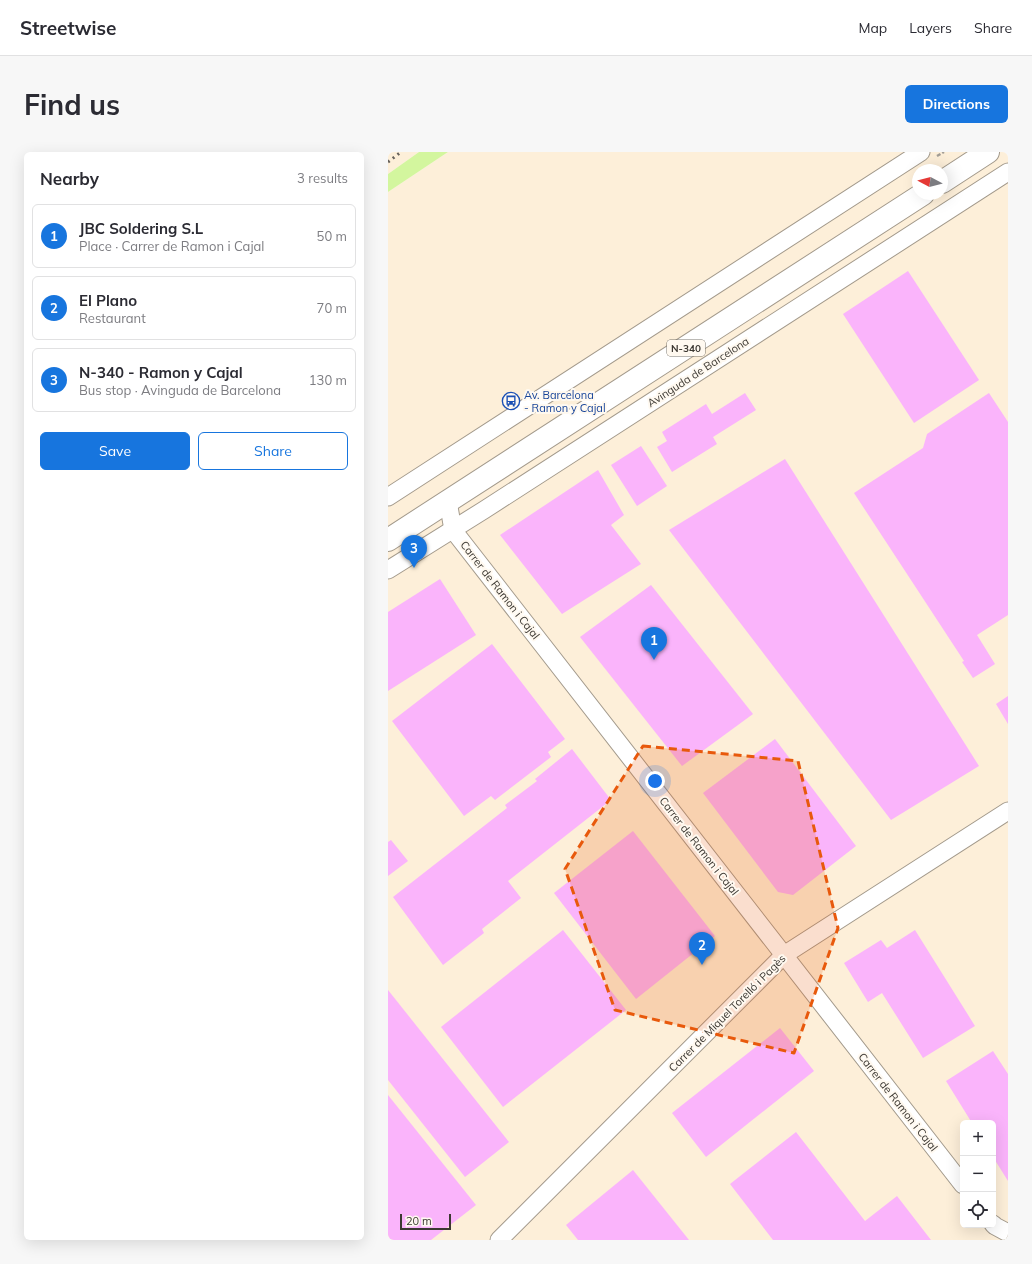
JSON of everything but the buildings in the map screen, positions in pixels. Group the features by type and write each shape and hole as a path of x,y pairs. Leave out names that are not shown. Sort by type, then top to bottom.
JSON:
{"main road":[{"path":"948,178 988,152"},
{"name":"N-340","path":"388,540 914,200"}],"street":[{"path":"388,497 921,152"},
{"name":"Avinguda de Barcelona","path":"388,570 453,530 1008,172"},
{"name":"Carrer de Ramon i Cajal","path":"448,501 453,530 960,1181"},
{"name":"Carrer de Miquel Torelló i Pagès","path":"498,1240 784,955 1008,811"}],"highlighted area":[{"path":"643,746 798,761 838,928 794,1053 615,1010 565,869"}],"shaded area":[{"path":"388,152 419,152 388,174"},
{"path":"448,152 1008,152 1008,1240 388,1240 388,192"}],"green space":[{"path":"419,152 448,152 388,192 388,174"}],"railway":[{"path":"388,162 401,152"}],"place":[{"name":"Av. Barcelona - Ramon y Cajal","path":"511,401"},
{"name":"N-340 - Ramon y Cajal","path":"414,568"},
{"name":"JBC Soldering S.L","path":"654,660"},
{"name":"El Plano","path":"702,965"}]}
